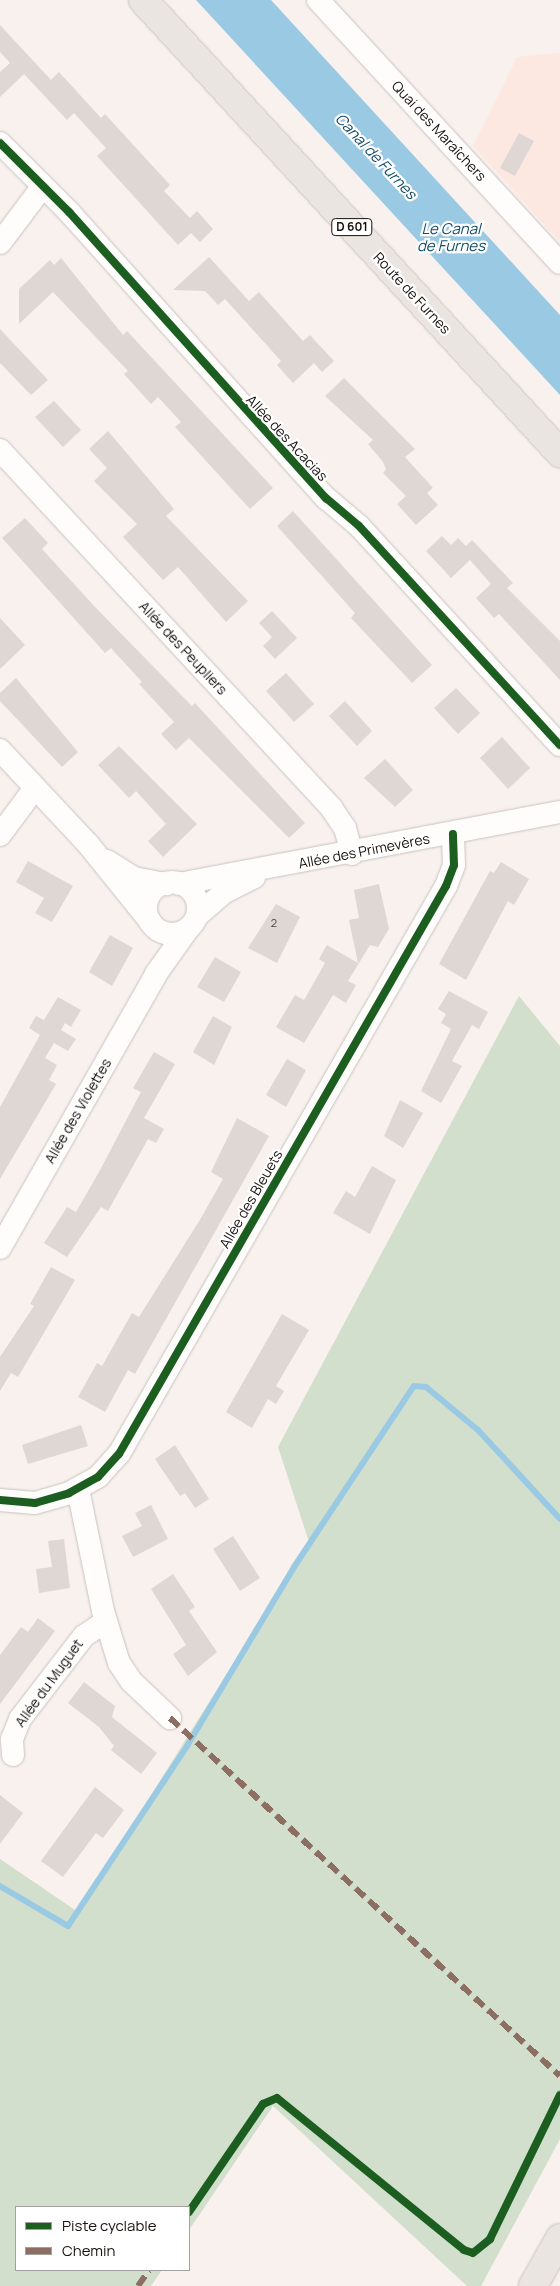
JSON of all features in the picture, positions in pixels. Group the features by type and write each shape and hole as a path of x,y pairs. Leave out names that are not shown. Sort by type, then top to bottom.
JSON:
{"main road":[{"name":"Route de Furnes","path":"143,0 560,453"},
{"path":"533,2286 560,2238"}],"street":[{"name":"Quai des Maraîchers","path":"318,0 560,263"},
{"name":"Allée des Acacias","path":"0,143 43,186 286,455 359,526 560,745"},
{"path":"0,243 43,186"},
{"name":"Allée des Peupliers","path":"0,450 332,809 345,828 352,854"},
{"path":"0,750 88,844 153,925 172,934 192,923 195,896 172,884 127,875 88,844"},
{"path":"0,835 35,788"},
{"name":"Allée des Primevères","path":"172,884 352,854 560,812"},
{"name":"Allée des Bleuets","path":"0,1500 35,1503 78,1489 104,1472 124,1447 436,903 454,865 453,834"},
{"name":"Allée des Primevères","path":"192,923 230,889 286,866"},
{"path":"153,925 149,898 172,884"},
{"name":"Allée des Violettes","path":"0,1248 156,974 192,923"},
{"name":"Allée des Violettes","path":"153,925 162,951 156,974"},
{"path":"78,1489 106,1622 127,1676 170,1718"},
{"name":"Allée du Muguet","path":"13,1755 12,1740 20,1719 84,1636 106,1622"}],"shaded area":[{"path":"560,53 560,242 473,146 517,57"}],"green space":[{"path":"519,996 560,1046 560,2139 481,2286 467,2286 273,2106 190,2229 190,2206 15,2206 15,2271 161,2271 151,2286 0,2286 0,1859 78,1912 309,1542 278,1447"}],"water":[{"name":"Le Canal de Furnes","path":"196,0 271,0 560,315 560,395"}],"building":[{"path":"0,25 51,80 59,72 101,118 105,114 170,185 164,191 190,218 197,211 213,229 200,242 191,233 178,245 97,156 106,148 74,113 67,120 24,74 0,97 0,72 10,63 0,52"},
{"path":"519,133 534,141 515,176 500,168"},
{"path":"209,257 249,301 259,292 303,341 310,335 334,361 322,372 314,363 293,383 277,365 281,361 225,299 218,305 205,291 173,290"},
{"path":"61,258 123,335 127,331 273,488 250,509 175,427 181,422 158,397 151,404 124,374 128,371 53,292 19,324 19,289 50,260 54,265"},
{"path":"0,329 48,380 31,395 0,363"},
{"path":"344,378 415,449 405,457 433,488 427,493 438,505 416,525 397,504 406,496 383,473 386,469 383,462 368,444 373,440 325,396"},
{"path":"54,401 81,430 63,447 35,417"},
{"path":"108,431 174,509 166,516 248,601 226,622 178,567 163,580 123,537 137,524 94,481 107,468 89,449"},
{"path":"293,511 432,665 412,683 351,618 355,613 277,526"},
{"path":"25,518 48,543 42,549 96,608 192,706 195,703 305,823 289,838 189,738 176,750 161,734 174,722 139,684 142,682 111,648 105,653 2,538"},
{"path":"442,536 451,545 458,538 466,546 472,540 513,583 507,588 560,641 560,680 499,614 494,618 476,598 491,584 470,560 451,578 426,551"},
{"path":"272,611 297,638 275,659 263,646 272,637 259,623"},
{"path":"0,618 25,645 0,669"},
{"path":"286,673 314,704 294,722 266,691"},
{"path":"16,678 78,752 62,767 0,701 0,693"},
{"path":"456,688 480,713 458,734 434,708"},
{"path":"345,701 372,731 357,746 329,716"},
{"path":"502,737 530,768 508,789 480,758"},
{"path":"119,746 197,824 163,857 148,841 166,824 136,791 129,798 98,765"},
{"path":"385,759 413,790 395,807 364,778"},
{"path":"28,861 73,886 52,922 35,913 44,898 16,882"},
{"path":"501,862 529,879 514,905 508,901 466,980 439,964 490,871 494,873"},
{"path":"379,884 389,929 378,947 370,945 348,981 356,985 346,1003 333,995 304,1043 276,1027 295,995 304,1000 325,963 319,959 327,945 358,963 349,920 359,918 354,890"},
{"path":"276,904 300,917 277,963 248,948"},
{"path":"110,935 133,948 112,986 89,972"},
{"path":"215,957 241,972 224,1002 197,987"},
{"path":"449,991 488,1012 479,1029 472,1025 452,1061 462,1066 441,1103 421,1091 451,1029 441,1023 446,1014 438,1009"},
{"path":"58,997 81,1010 71,1027 65,1023 61,1030 76,1039 68,1051 54,1043 45,1058 57,1065 49,1080 56,1084 0,1179 0,1107 40,1035 29,1028 36,1016 44,1020"},
{"path":"213,1016 232,1027 214,1065 193,1052"},
{"path":"154,1052 175,1064 144,1118 164,1129 156,1143 148,1139 108,1211 101,1207 67,1257 44,1243 67,1207 76,1212 141,1092 133,1088"},
{"path":"287,1059 306,1070 286,1107 266,1095"},
{"path":"400,1100 423,1113 403,1148 384,1136"},
{"path":"237,1118 269,1136 135,1374 128,1370 105,1412 78,1397 97,1363 102,1366 132,1313 139,1317 201,1218 223,1179 211,1172"},
{"path":"372,1166 396,1180 370,1234 333,1213 346,1191 355,1197"},
{"path":"51,1267 75,1280 18,1377 11,1373 0,1391 0,1357 34,1306 30,1304"},
{"path":"282,1314 309,1330 276,1386 284,1391 276,1404 268,1399 252,1428 226,1412"},
{"path":"81,1425 88,1446 28,1464 22,1445"},
{"path":"175,1445 209,1499 195,1508 185,1493 180,1496 155,1459"},
{"path":"151,1505 168,1539 133,1557 122,1536 142,1526 135,1513"},
{"path":"233,1536 260,1578 240,1591 213,1549"},
{"path":"64,1539 70,1588 39,1593 36,1569 52,1567 48,1541"},
{"path":"173,1574 195,1607 189,1611 217,1652 188,1676 173,1654 186,1645 151,1589"},
{"path":"38,1618 55,1631 0,1704 0,1655 21,1627 28,1632"},
{"path":"84,1682 115,1706 112,1717 157,1753 141,1774 111,1750 114,1746 99,1727 68,1703"},
{"path":"95,1787 124,1810 103,1838 96,1833 63,1877 41,1861"},
{"path":"0,1795 23,1813 0,1844"}],"waterway":[{"path":"0,1886 68,1926 187,1746 294,1567 414,1386 426,1387 478,1430 560,1519"}],"marked path":[{"path":"170,1718 560,2076"},
{"path":"138,2286 148,2271"}],"cycle path":[{"path":"0,143 69,212 326,498 359,526 560,745"},
{"path":"0,1500 35,1503 69,1493 98,1477 119,1454 446,886 454,865 453,834"},
{"path":"190,2211 263,2104 277,2098 464,2250 473,2253 490,2239 560,2095"}],"water label":[{"name":"Canal de Furnes","path":"376,156"}]}
